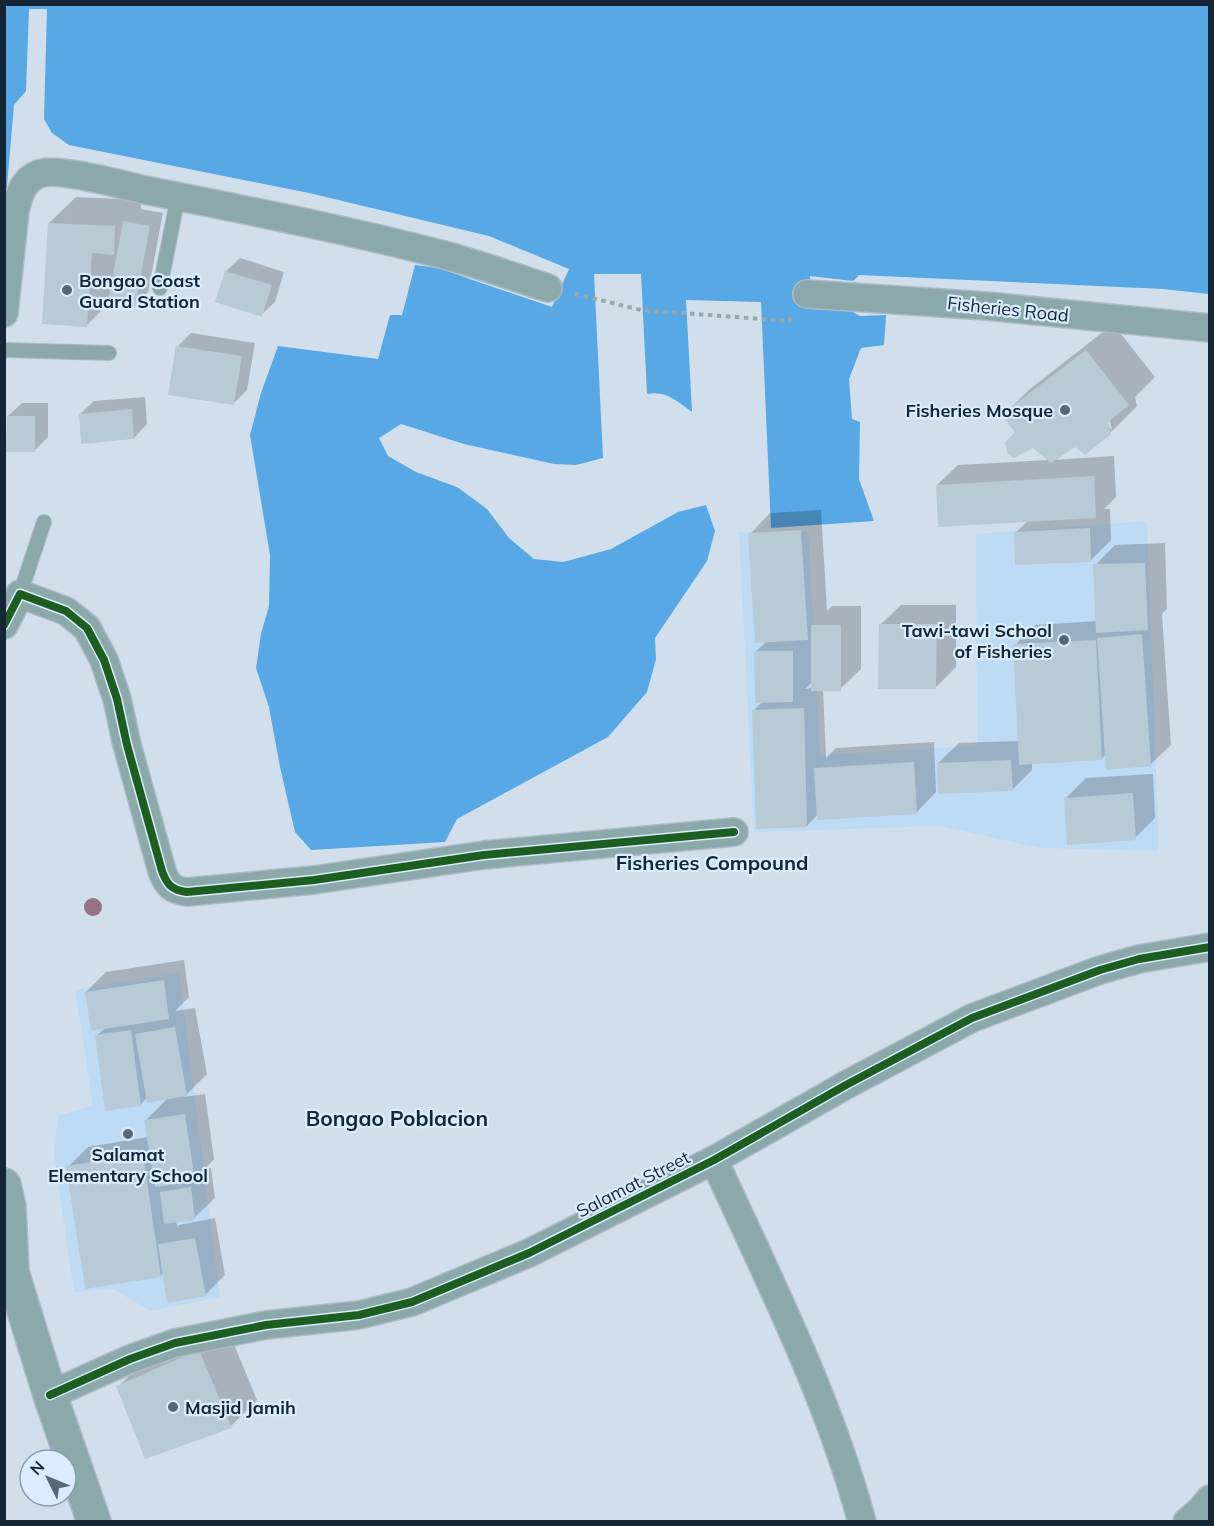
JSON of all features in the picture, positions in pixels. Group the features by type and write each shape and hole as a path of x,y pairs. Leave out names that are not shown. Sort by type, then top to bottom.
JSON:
{"street":[{"path":"4,313 15,211 19,195 28,180 42,173 63,173 178,196 449,256 548,288"},
{"name":"Fisheries Road","path":"807,294 986,306 1209,328"},
{"path":"4,625 20,594 66,611 87,628 104,660 117,699 127,745 162,872 167,883 176,891 187,892 314,880 484,855 734,832"},
{"name":"Salamat Street","path":"50,1395 130,1359 175,1343 266,1325 359,1315 412,1302 529,1253 714,1160 846,1085 972,1018 1100,970 1139,959 1209,947"},
{"path":"714,1160 781,1305 830,1420 862,1521"},
{"path":"4,1185 9,1207 12,1272 50,1395 94,1521"},
{"path":"1187,1521 1201,1510 1209,1499"}],"lane":[{"path":"160,288 178,196"},
{"path":"4,350 109,353"},
{"path":"20,594 44,522"}],"path":[{"path":"548,288 641,310 789,321 807,294"}],"shaded area":[{"name":"Tawi-tawi School of Fisheries","path":"1147,521 1159,851 1040,848 940,826 754,832 739,532 808,531 820,755 977,746 976,534"},
{"name":"Salamat Elementary School","path":"179,973 220,1297 151,1311 113,1289 74,1292 54,1153 58,1116 93,1105 75,990"}],"water":[{"path":"5,5 1209,5 1209,294 1163,289 859,275 853,281 810,276 811,309 849,310 860,316 886,315 884,345 861,348 849,379 852,419 860,422 859,479 874,521 771,528 761,302 686,300 692,412 666,395 647,394 641,274 594,274 603,458 576,465 554,464 464,444 401,424 379,438 388,456 416,472 457,487 487,509 509,538 534,559 563,562 611,549 678,512 706,505 715,531 707,561 655,638 656,659 647,692 608,737 457,819 445,842 311,850 295,832 269,707 256,668 261,634 269,606 270,555 250,435 261,393 278,346 378,359 390,315 402,315 415,265 438,268 552,307 569,269 489,236 309,193 69,145 52,133 44,119 47,9 29,9 26,91 14,105 5,209"}],"building":[{"path":"123,221 150,226 135,307 108,302"},
{"name":"Bongao Coast Guard Station","path":"48,223 115,226 114,255 92,253 87,327 42,324"},
{"path":"225,271 272,285 262,317 215,302"},
{"path":"176,346 242,356 234,405 168,395"},
{"name":"Fisheries Mosque","path":"1086,350 1129,405 1108,422 1111,434 1085,455 1075,447 1051,463 1033,448 1014,458 1007,453 1005,442 1015,432 1001,415"},
{"path":"132,409 134,439 81,444 79,414"},
{"path":"7,416 35,416 35,452 6,452"},
{"path":"1094,476 1096,518 938,527 936,485"},
{"path":"1090,528 1091,562 1015,565 1014,532"},
{"path":"801,530 808,640 755,643 748,533"},
{"path":"1145,563 1148,630 1096,633 1093,564"},
{"path":"879,624 937,624 936,689 878,689"},
{"path":"811,625 841,625 841,691 811,691"},
{"path":"1142,634 1151,766 1106,770 1097,638"},
{"path":"1096,640 1102,760 1019,765 1013,644"},
{"path":"754,651 793,651 793,702 755,703"},
{"path":"804,708 807,827 756,829 752,710"},
{"path":"1011,760 1013,791 938,794 937,763"},
{"path":"914,762 917,814 817,820 814,768"},
{"path":"1133,793 1136,840 1067,845 1064,798"},
{"path":"164,980 169,1019 91,1031 85,992"},
{"path":"175,1027 187,1096 147,1103 135,1034"},
{"path":"131,1030 141,1106 105,1111 95,1035"},
{"path":"185,1114 195,1181 155,1187 144,1120"},
{"path":"143,1154 161,1277 85,1289 66,1166"},
{"path":"191,1187 195,1220 164,1224 160,1192"},
{"path":"195,1238 206,1296 167,1303 158,1244"},
{"name":"Masjid Jamih","path":"199,1350 232,1428 145,1459 116,1386"}],"cycle path":[{"path":"4,625 20,594 66,611 87,628 104,660 117,699 127,745 162,871 171,886 182,891 314,880 484,855 734,832"},
{"path":"50,1395 130,1359 175,1343 266,1325 359,1315 412,1302 529,1253 714,1160 846,1085 972,1018 1100,970 1139,959 1210,947"}],"place":[{"name":"Bongao Coast Guard Station","path":"67,290"},
{"name":"Fisheries Mosque","path":"1065,410"},
{"name":"Tawi-tawi School of Fisheries","path":"1064,640"},
{"name":"Salamat Elementary School","path":"128,1134"},
{"name":"Masjid Jamih","path":"173,1407"}],"district":[{"name":"Fisheries Compound","path":"712,862"},
{"name":"Bongao Poblacion","path":"397,1118"}]}
